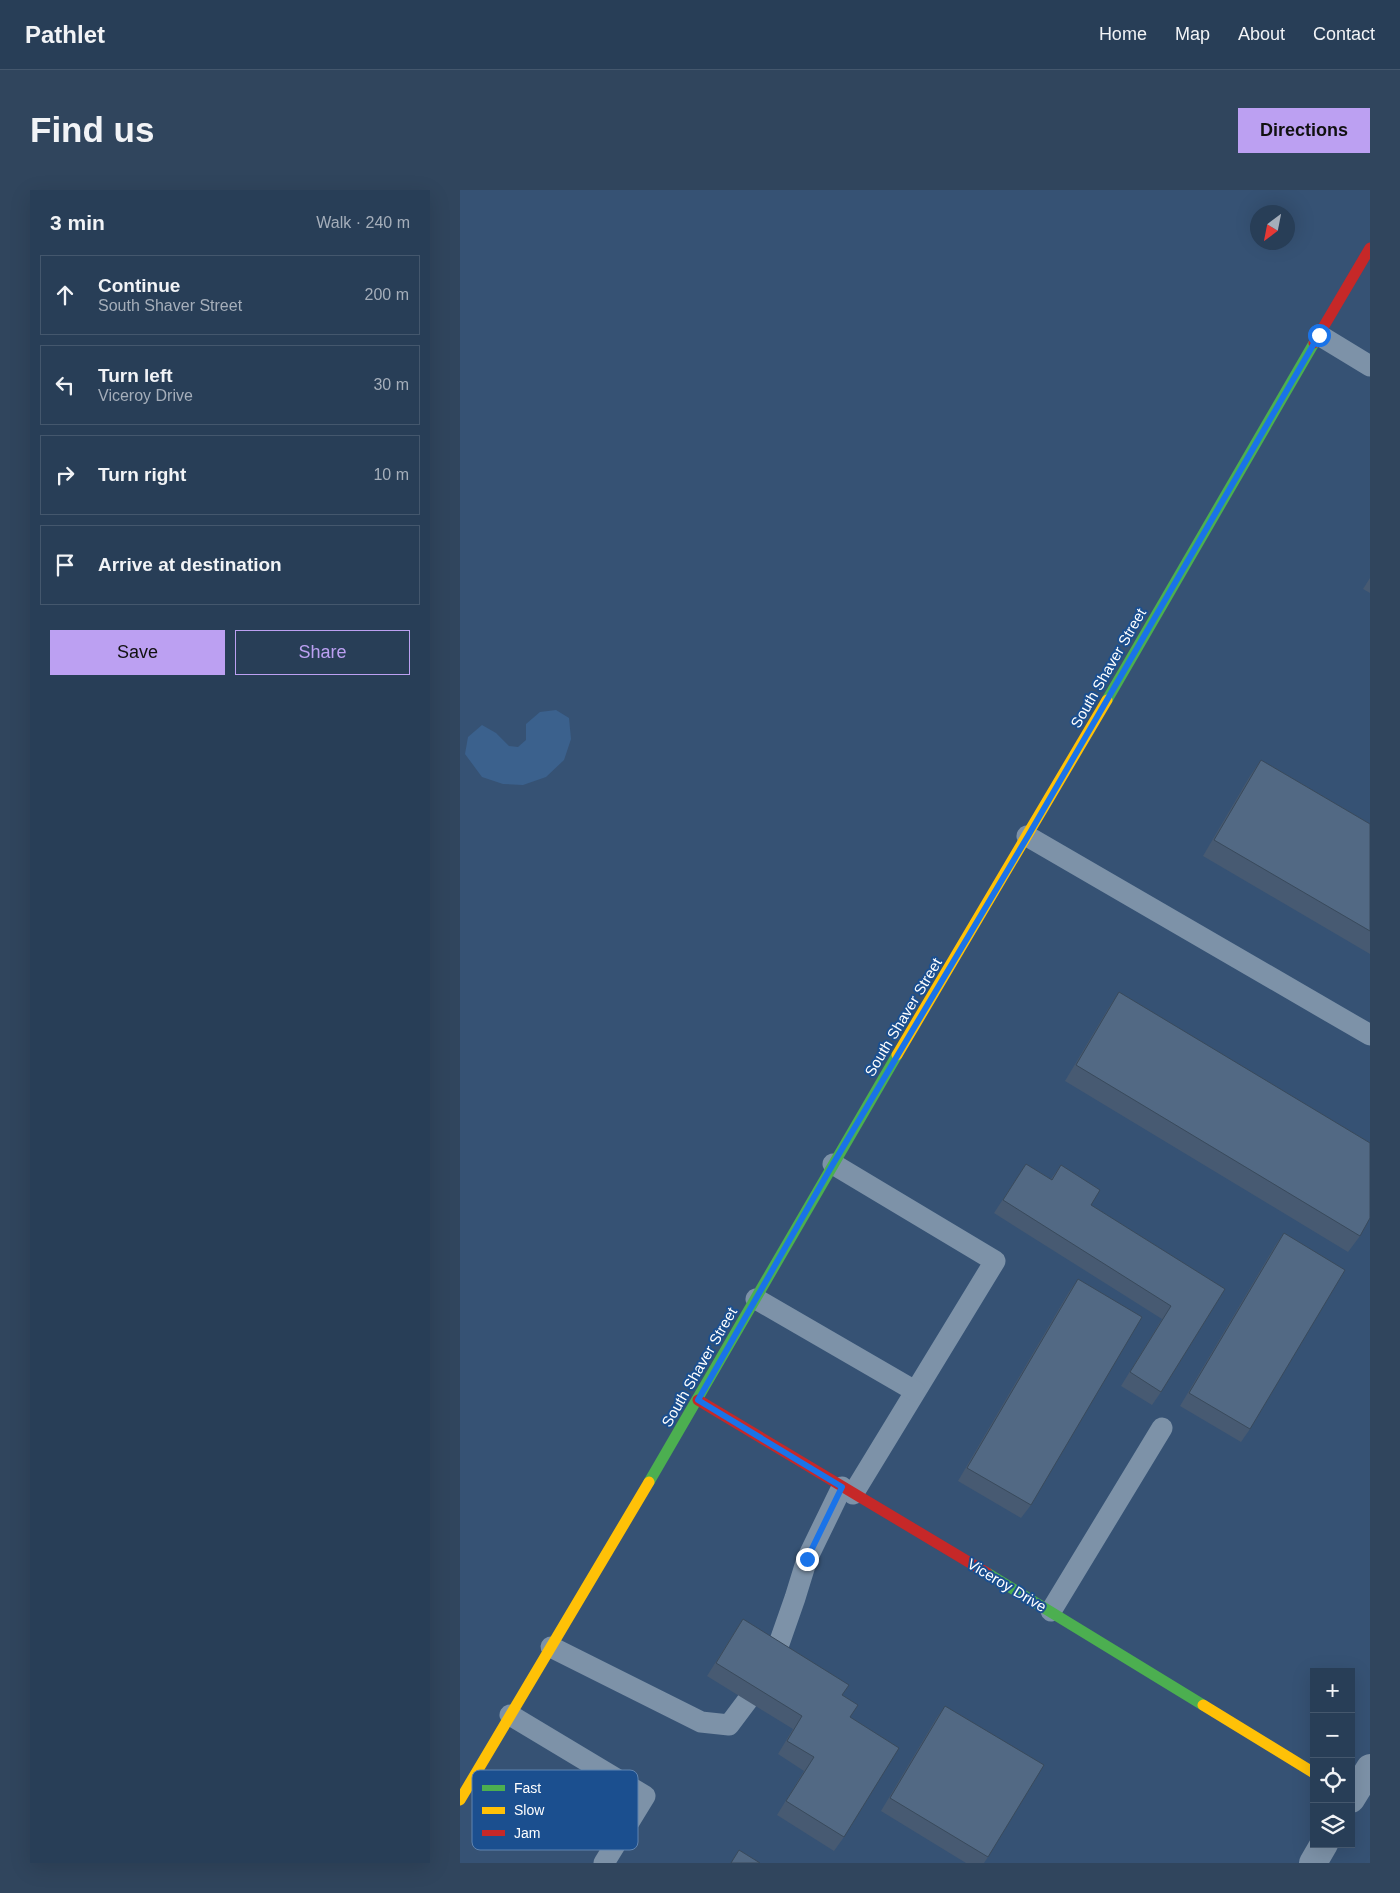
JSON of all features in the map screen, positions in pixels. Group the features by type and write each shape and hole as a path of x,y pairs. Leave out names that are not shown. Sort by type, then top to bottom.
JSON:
{"main road":[{"name":"South Shaver Street","path":"478,1770 698,1400 833,1164 1028,836 1370,248"},
{"name":"Viceroy Drive","path":"698,1400 1051,1611 1310,1771"},
{"name":"South Shaver Street","path":"460,1800 472,1780"}],"street":[{"path":"1356,1800 1370,1768"},
{"path":"1312,1863 1321,1848"}],"lane":[{"path":"1319,335 1370,366"},
{"path":"1028,836 1370,1034"},
{"path":"774,1658 807,1559 848,1490 916,1391 995,1261 833,1164"},
{"path":"756,1299 916,1391"},
{"path":"1051,1611 1162,1428"},
{"path":"551,1647 701,1722 729,1725 747,1701"},
{"path":"510,1715 602,1770"},
{"path":"638,1792 645,1796 638,1807"},
{"path":"604,1863 612,1850"}],"water":[{"path":"556,710 569,718 571,739 564,760 546,777 523,785 503,784 482,777 465,754 468,737 482,725 496,733 509,746 518,747 526,740 526,724 540,712"}],"building":[{"path":"1261,760 1370,824 1370,931 1214,840"},
{"path":"1119,992 1370,1143 1370,1218 1360,1236 1076,1065"},
{"path":"1026,1164 1052,1180 1061,1165 1100,1190 1091,1205 1225,1289 1161,1392 1130,1372 1171,1306 1003,1200"},
{"path":"1284,1233 1345,1270 1250,1429 1189,1393"},
{"path":"1078,1279 1142,1317 1031,1505 967,1468"},
{"path":"743,1619 849,1685 842,1695 858,1705 850,1717 899,1748 844,1837 786,1801 814,1757 787,1741 802,1716 716,1663"},
{"path":"945,1706 1044,1765 988,1857 890,1798"},
{"path":"739,1850 760,1863 731,1863"}],"traffic: fast":[{"path":"1107,700 1314,343"},
{"path":"649,1482 897,1055"},
{"path":"987,1573 1203,1705"}],"traffic: slow":[{"path":"897,1055 1107,700"},
{"path":"478,1770 649,1482"},
{"path":"1203,1705 1310,1771"},
{"path":"460,1800 472,1780"}],"traffic: jam":[{"path":"1314,343 1370,248"},
{"path":"698,1400 987,1573"}],"route":[{"path":"807,1559 842,1487 698,1400 833,1164 1028,836 1319,335"}]}
